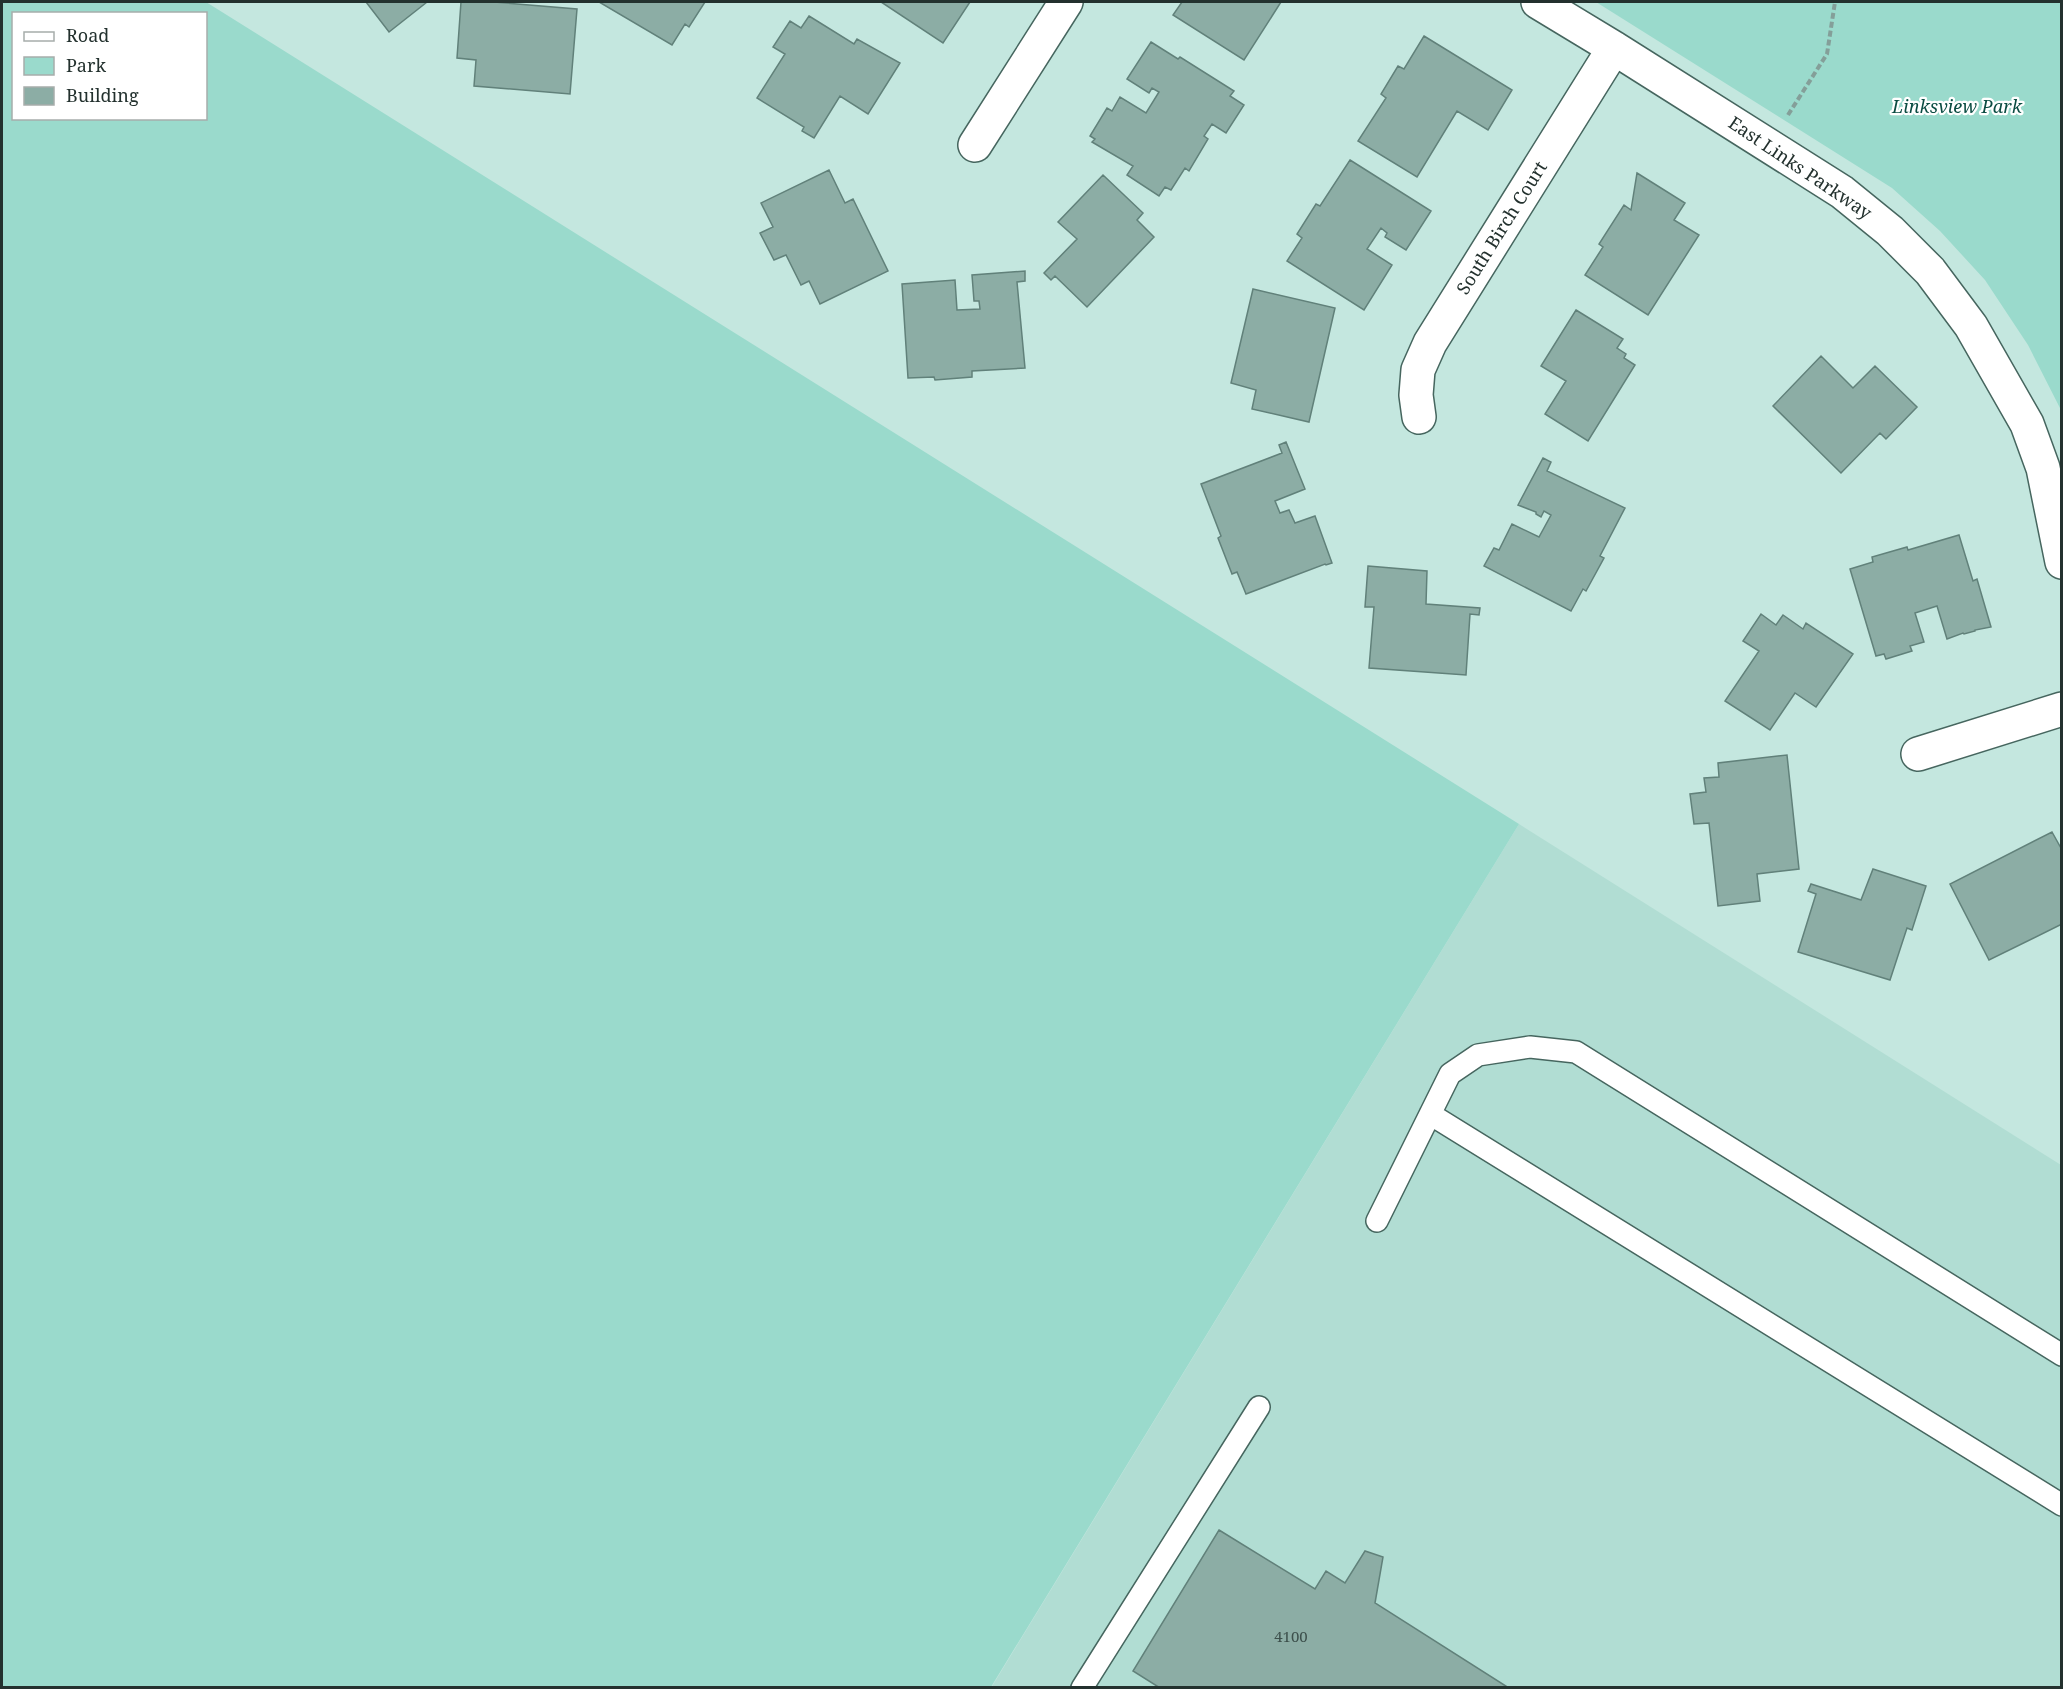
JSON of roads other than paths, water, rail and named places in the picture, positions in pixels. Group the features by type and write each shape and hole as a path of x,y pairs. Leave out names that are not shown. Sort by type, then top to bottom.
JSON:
{"street":[{"path":"975,145 1066,2"},
{"name":"East Links Parkway","path":"1538,2 1842,192 1890,231 1930,271 1971,326 2027,424 2043,468 2061,562"},
{"name":"South Birch Court","path":"1419,417 1416,395 1418,370 1430,343 1614,48"},
{"path":"1918,754 2061,709"}],"lane":[{"path":"1377,1221 1450,1074 1478,1055 1530,1047 1576,1052 2061,1355"},
{"path":"1430,1114 2061,1505"},
{"path":"1082,1688 1259,1407"}],"park label":[{"name":"Linksview Park","path":"1957,107"}]}
